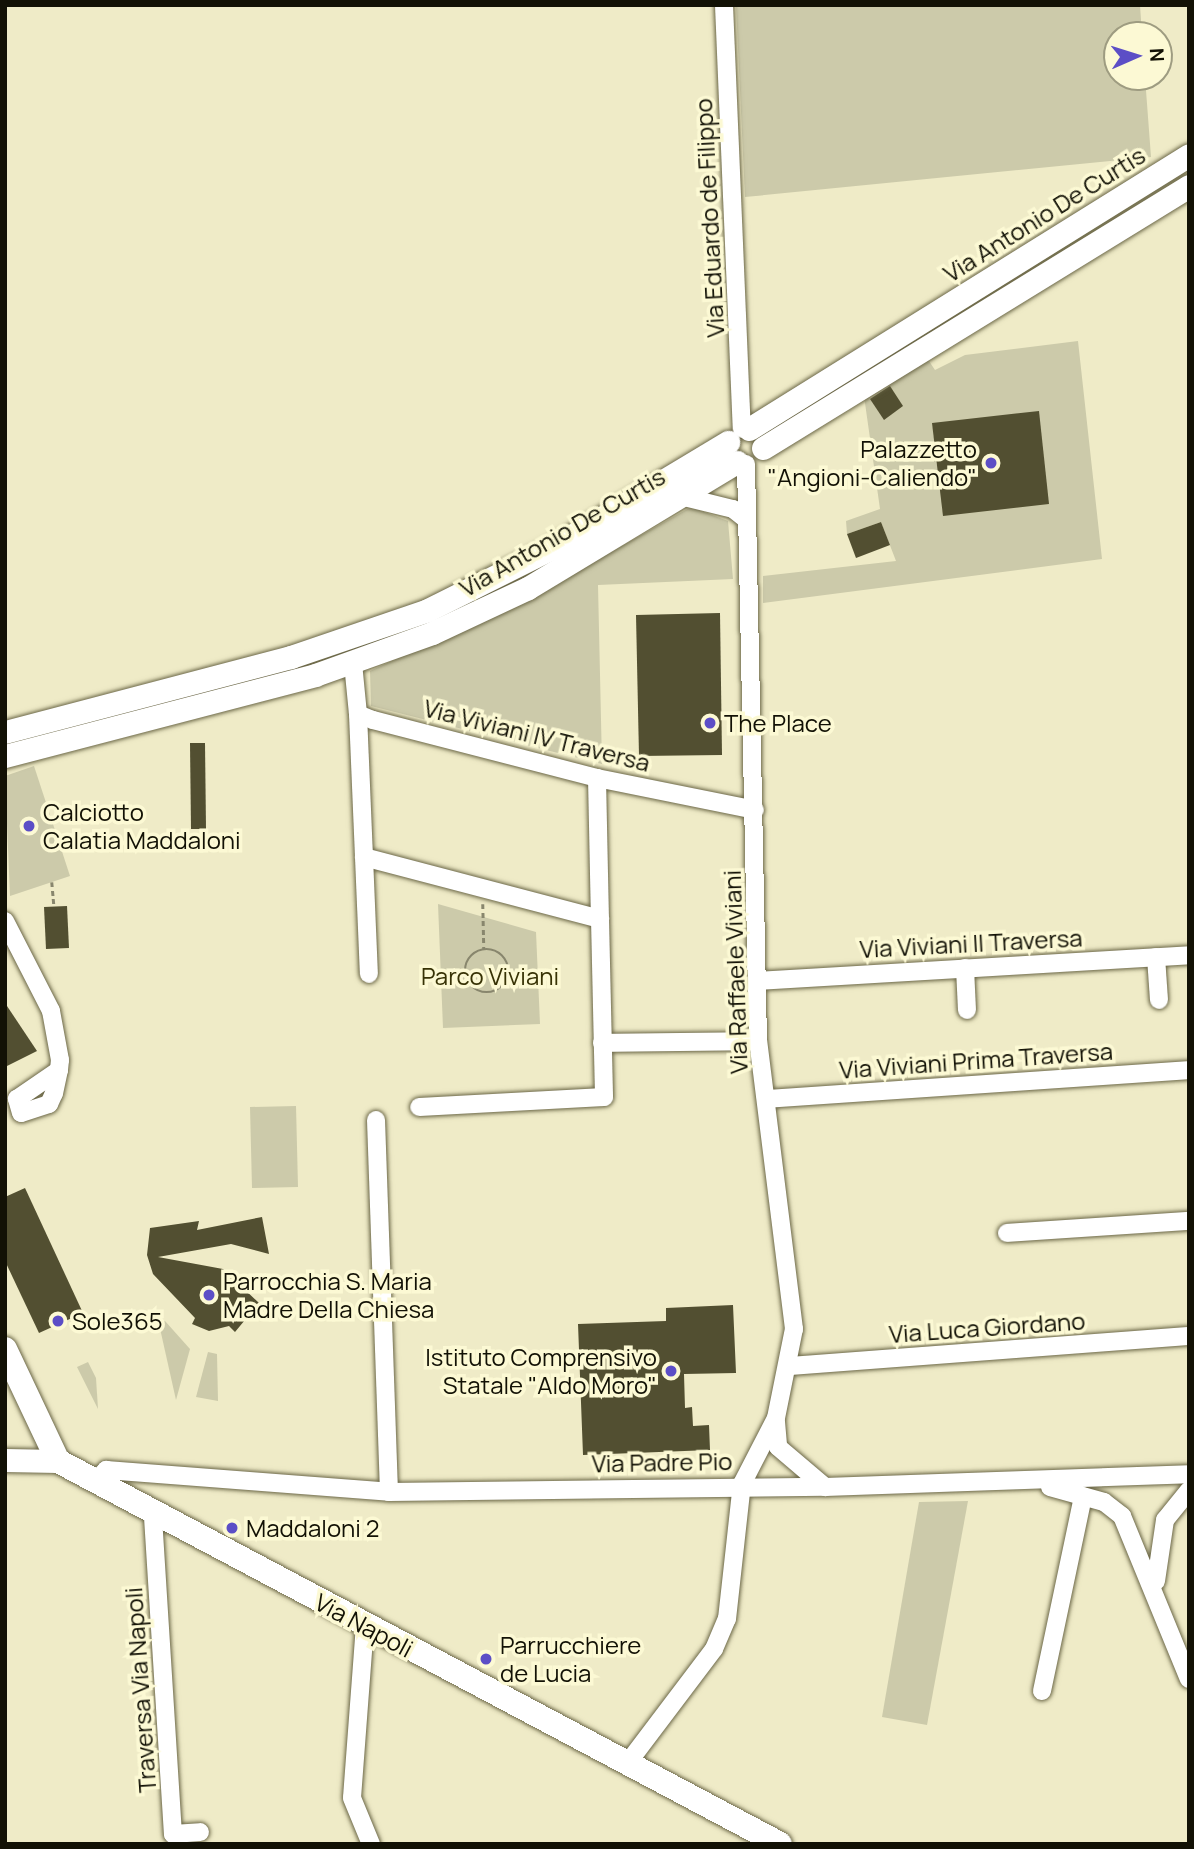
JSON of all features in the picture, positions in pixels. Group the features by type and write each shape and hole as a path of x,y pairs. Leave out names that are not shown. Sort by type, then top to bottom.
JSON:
{"main road":[{"path":"5,1349 58,1461"},
{"name":"Via Napoli","path":"58,1461 153,1517 365,1625 780,1844"}],"street":[{"name":"Via Eduardo de Filippo","path":"724,5 740,445"},
{"name":"Via Antonio De Curtis","path":"5,756 206,690 428,610 550,549 740,445 1189,155"},
{"name":"Via Antonio De Curtis","path":"5,732 206,690 353,663 528,588 680,496 740,445 763,448 1189,186"},
{"name":"Via Raffaele Viviani","path":"628,1765 714,1649 727,1619 742,1484 776,1419 789,1366 791,1273 758,1041 755,810 746,519 740,445"},
{"path":"680,496 711,501 746,519"},
{"path":"353,663 358,714 369,974"},
{"name":"Via Viviani IV Traversa","path":"358,714 597,778 755,810"},
{"path":"419,1107 596,1102 604,1097 597,778"},
{"path":"364,857 600,919"},
{"path":"6,924 51,1011 59,1070"},
{"name":"Via Viviani II Traversa","path":"757,981 1189,955"},
{"path":"1156,957 1159,1000"},
{"path":"965,968 967,1010"},
{"path":"602,1043 758,1041"},
{"name":"Via Viviani Prima Traversa","path":"766,1099 1189,1070"},
{"path":"376,1120 389,1492"},
{"path":"1007,1233 1189,1221"},
{"name":"Via Luca Giordano","path":"789,1366 1189,1336"},
{"name":"Via Raffaele Viviani","path":"776,1419 778,1447 825,1487"},
{"path":"5,1460 58,1461"},
{"name":"Via Padre Pio","path":"94,1483 106,1470 389,1492 742,1484 825,1487 1033,1482 1189,1474"},
{"path":"131,1505 128,1480 136,1472"},
{"path":"1033,1482 1083,1496 1122,1516 1157,1592 1189,1679"},
{"path":"1157,1592 1165,1520 1189,1490"},
{"path":"1042,1690 1083,1496"},
{"name":"Traversa Via Napoli","path":"153,1517 173,1834 200,1832"},
{"path":"365,1625 352,1798 371,1844"}],"path":[{"path":"52,882 54,906"},
{"path":"483,888 484,949"},
{"path":"484,949 505,958 509,973 504,985 485,993 473,988 465,970 471,956 484,949"}],"green space":[{"path":"736,5 1140,5 1141,21 1103,21 1103,91 1146,91 1151,157 745,197"},
{"path":"1078,341 1102,559 763,603 763,576 896,561 881,522 847,534 846,521 880,509 864,396 927,358 935,370 965,355"},
{"path":"691,507 728,521 733,579 598,585 602,764 371,706 370,671 537,594"},
{"name":"Calciotto Calatia Maddaloni","path":"34,766 70,876 10,896 5,776"},
{"name":"Parco Viviani","path":"438,904 536,932 540,1024 443,1028"},
{"path":"296,1106 298,1187 252,1188 250,1107"},
{"path":"165,1321 190,1349 176,1400 159,1324"},
{"path":"208,1352 217,1354 218,1401 196,1397"},
{"path":"88,1362 96,1378 98,1409 77,1367"},
{"path":"968,1501 927,1725 882,1717 919,1502"}],"building":[{"path":"890,386 903,406 884,420 870,399"},
{"name":"Palazzetto \"Angioni-Caliendo\"","path":"1039,411 1049,504 943,516 932,423"},
{"path":"881,522 890,545 856,558 847,534"},
{"path":"720,613 722,755 639,756 636,615"},
{"path":"190,743 205,743 206,829 191,829"},
{"path":"67,906 69,948 46,949 44,907"},
{"path":"5,1003 37,1051 5,1067"},
{"path":"25,1188 83,1313 39,1333 5,1261 5,1197"},
{"path":"262,1217 269,1254 231,1244 158,1257 223,1269 259,1303 235,1332 229,1326 209,1331 192,1324 195,1318 153,1274 147,1255 150,1228 199,1221 197,1230"},
{"path":"733,1305 736,1373 684,1374 685,1408 692,1407 693,1426 709,1425 710,1450 583,1455 578,1324 666,1321 666,1308"}],"place":[{"name":"Palazzetto \"Angioni-Caliendo\"","path":"991,463"},
{"name":"The Place","path":"710,723"},
{"name":"Calciotto Calatia Maddaloni","path":"29,826"},
{"name":"Parrocchia S. Maria Madre Della Chiesa","path":"209,1295"},
{"name":"Sole365","path":"58,1321"},
{"name":"Istituto Comprensivo Statale \"Aldo Moro\"","path":"671,1371"},
{"name":"Maddaloni 2","path":"232,1528"},
{"name":"Parrucchiere de Lucia","path":"486,1659"}]}
